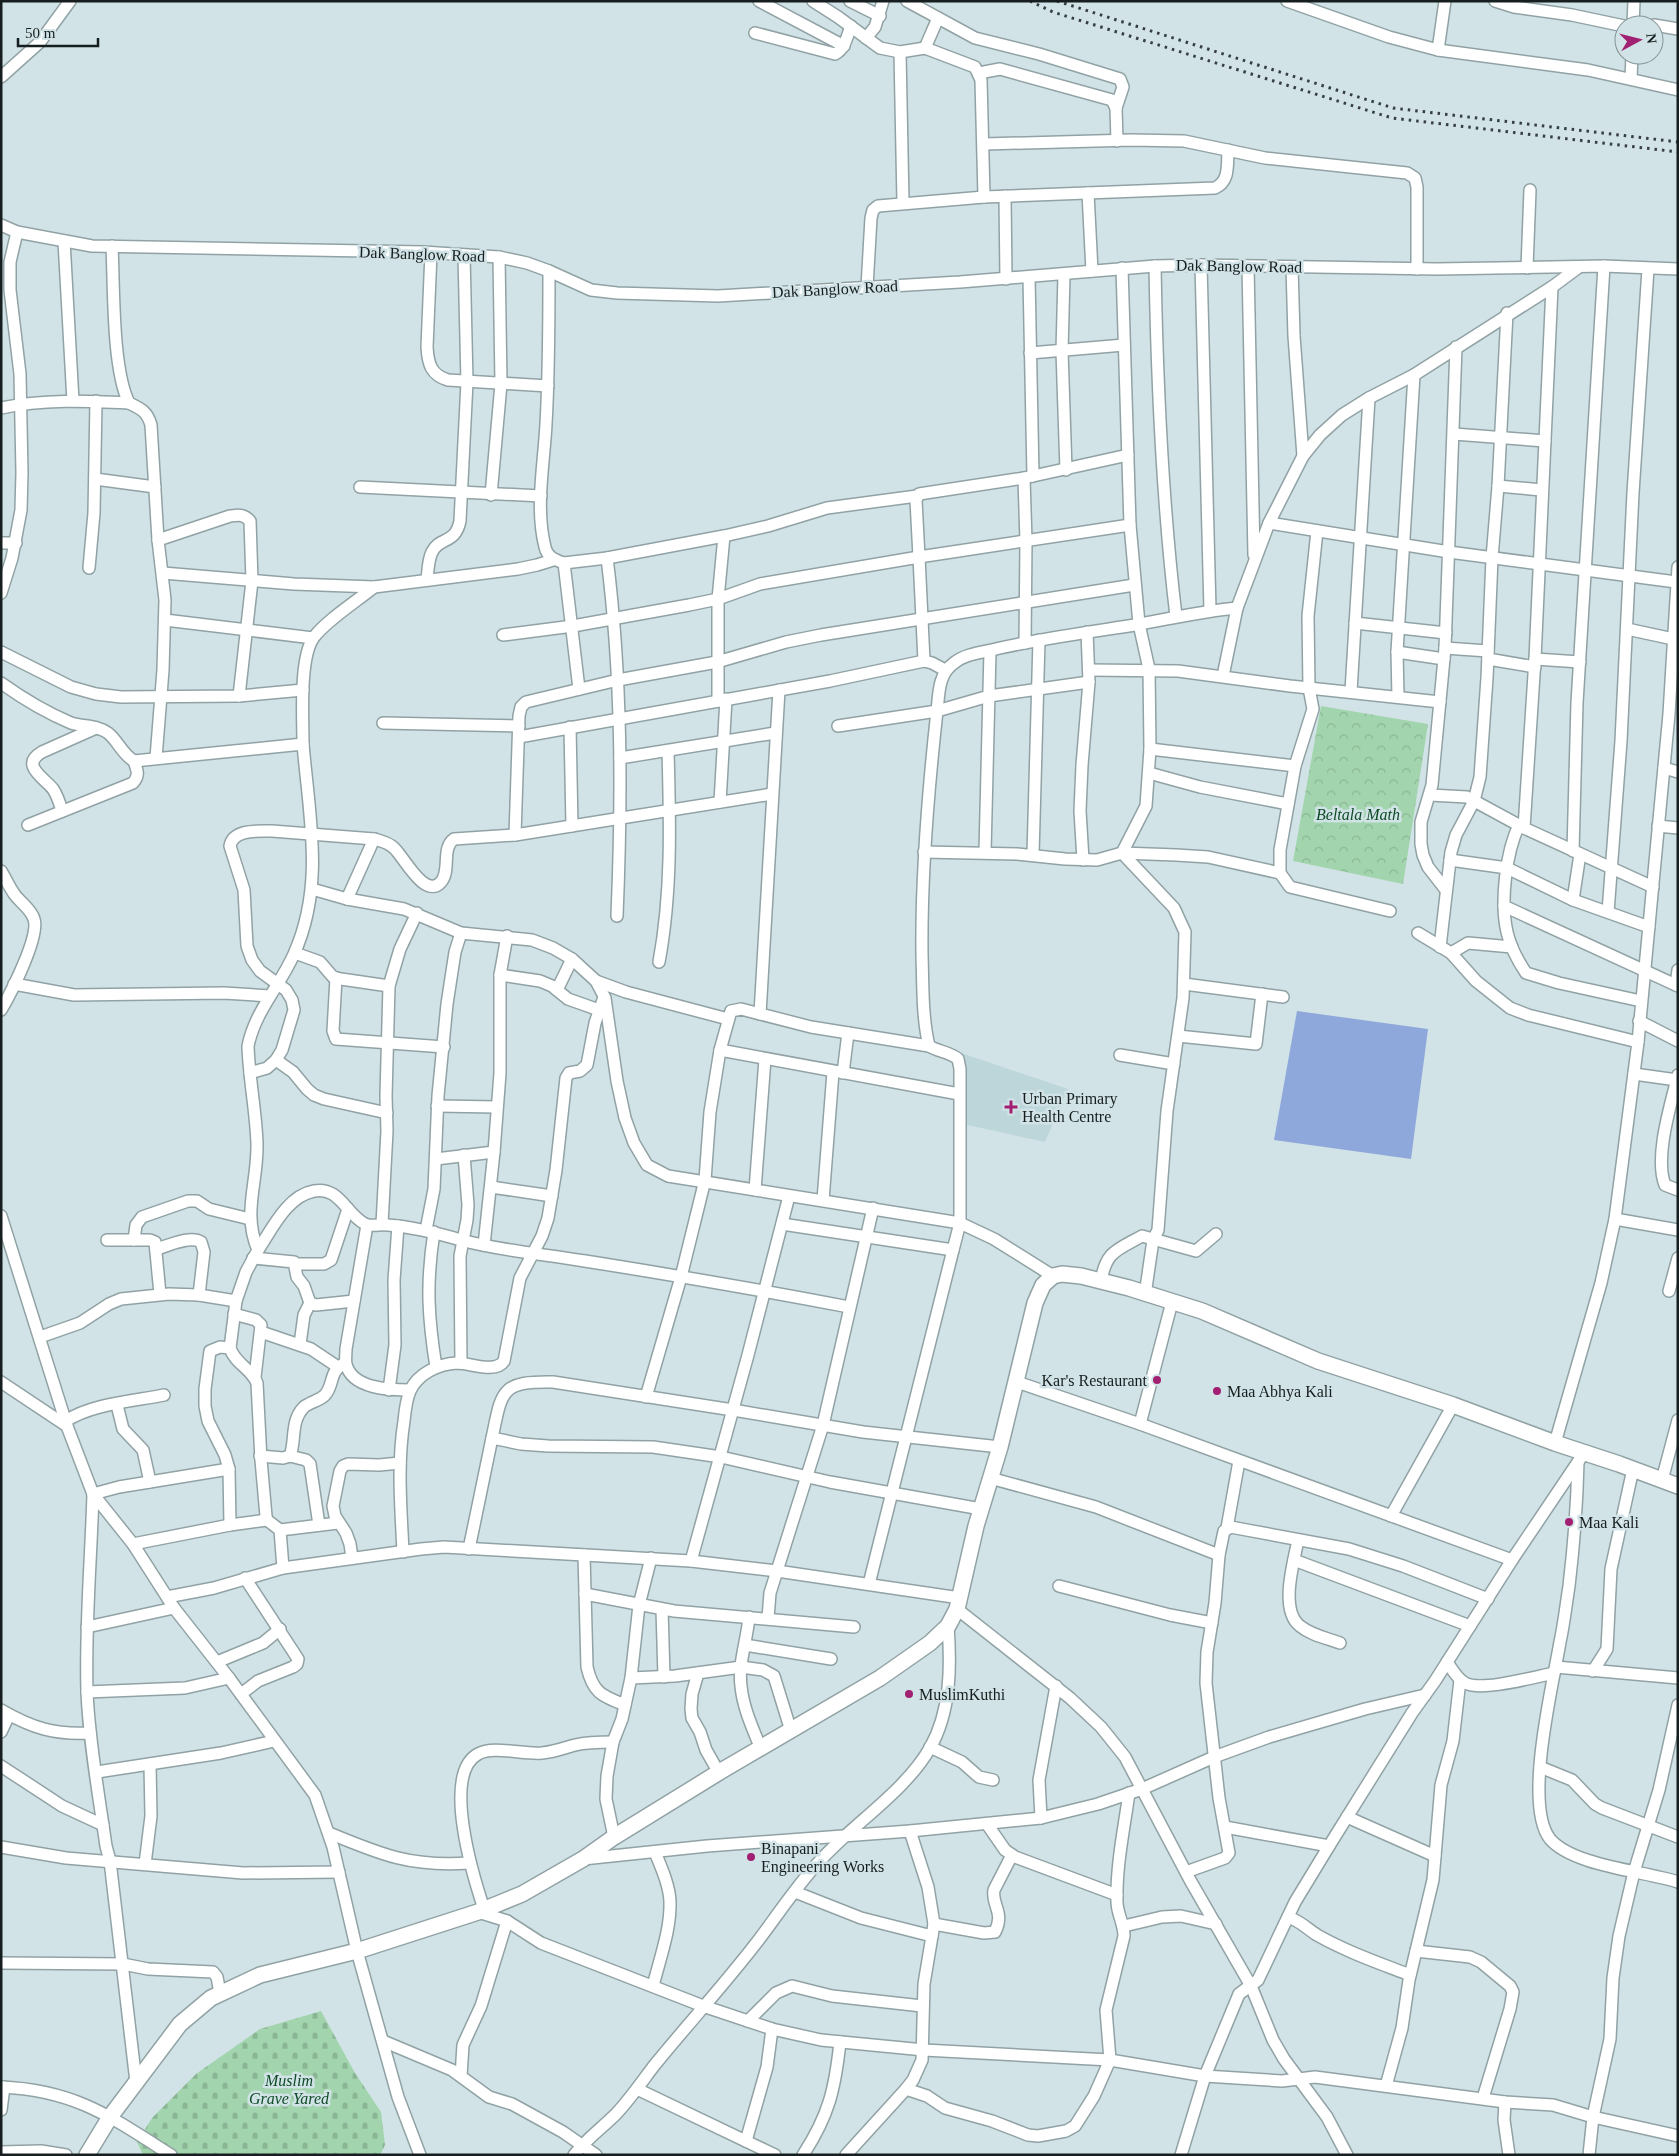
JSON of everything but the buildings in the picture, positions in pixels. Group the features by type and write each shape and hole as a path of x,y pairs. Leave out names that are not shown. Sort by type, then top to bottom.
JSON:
{"main road":[{"path":"87,2155 110,2116 180,2024 211,1998 260,1975 357,1951 481,1910 522,1894 583,1860 614,1837 880,1678 930,1643 948,1626 958,1603 981,1510 1000,1447 1035,1303 1043,1285 1054,1276 1072,1274 1202,1311 1318,1361 1453,1405 1555,1444 1581,1458 1633,1469 1678,1486"}],"street":[{"path":"1,77 40,42 70,1"},
{"path":"759,1 844,46"},
{"path":"813,1 880,48 900,52 926,48 975,67 979,73 984,144 984,197"},
{"path":"850,1 880,16"},
{"path":"866,38 871,34 880,16 883,1"},
{"path":"907,1 976,38 1039,54 1120,79 1123,87 1116,108 1118,141"},
{"path":"1287,1 1389,37 1438,50 1588,70 1678,90"},
{"path":"1438,50 1444,1"},
{"path":"1495,1 1514,7 1614,22"},
{"path":"1632,15 1634,1"},
{"path":"926,48 938,18"},
{"path":"756,32 828,53 840,51 844,46 851,26"},
{"path":"1664,27 1678,29"},
{"path":"900,52 903,202"},
{"path":"1631,79 1632,65"},
{"path":"979,73 1000,69 1105,96 1112,100 1116,108"},
{"path":"984,144 1184,141 1266,158 1408,173 1415,178 1417,187 1417,268"},
{"path":"867,288 871,218 873,210 878,206 903,202 984,197 1215,188 1221,185 1225,179 1228,150"},
{"path":"1527,268 1530,190"},
{"path":"1088,193 1092,271"},
{"path":"1005,196 1006,278"},
{"name":"Dak Banglow Road","path":"1,225 17,232 92,246 431,253 499,257 527,263 550,271 591,290 617,293 718,296 1064,275 1155,266 1417,268 1604,266 1678,269"},
{"path":"1,593 16,543 22,491 17,334 10,290 10,262 17,232"},
{"path":"64,241 73,401"},
{"path":"112,246 118,346 122,382 129,403"},
{"path":"431,253 427,347 428,360 433,372 438,377 467,382 548,386"},
{"path":"427,580 432,552 458,531 462,493 467,382 464,255"},
{"path":"492,495 501,384 499,257"},
{"path":"1201,265 1210,610"},
{"path":"1155,266 1156,351 1162,467 1176,616"},
{"path":"1573,900 1577,853 1580,662 1604,266"},
{"path":"1248,267 1254,559"},
{"path":"1292,267 1294,336 1303,456"},
{"path":"1223,676 1237,608 1254,559 1269,523 1303,456 1320,435 1342,415 1369,398 1414,375 1507,313 1552,287 1579,267"},
{"path":"1122,268 1130,525 1139,624 1149,669 1150,749 1146,806 1122,853"},
{"path":"1608,912 1648,269"},
{"path":"550,271 548,386 541,496 545,549 558,561 572,626 579,689"},
{"path":"1064,275 1062,351 1066,470"},
{"path":"1025,643 1030,353 1029,277"},
{"path":"1552,287 1535,663 1522,826 1514,837 1507,868 1504,906 1507,933 1526,974 1641,1001"},
{"path":"1440,948 1450,860 1456,835 1474,801 1482,754 1507,313"},
{"path":"1030,353 1124,345"},
{"path":"1446,890 1428,867 1421,844 1422,822 1430,795 1445,654 1456,347"},
{"path":"1398,698 1397,652 1414,375"},
{"path":"1351,691 1369,398"},
{"path":"1,408 20,404 96,401 129,403 143,409 148,415 151,425 154,488 163,573 165,620 156,758"},
{"path":"89,568 95,479 96,401"},
{"path":"1454,434 1544,441"},
{"path":"163,573 252,581 374,588 518,569 558,561 607,558 768,526 827,508 917,496 923,492 1028,477 1128,456"},
{"path":"95,479 154,488"},
{"path":"1498,486 1542,490"},
{"path":"360,487 541,496"},
{"path":"917,496 924,661"},
{"path":"158,540 230,516 240,514 250,521 252,581 239,696"},
{"path":"1269,523 1360,539 1586,572 1676,582"},
{"path":"504,635 572,626 718,598 760,584 919,557 1130,525"},
{"path":"1317,531 1308,616 1309,688 1313,709 1295,766 1280,850 1280,873 1290,887 1390,911"},
{"path":"720,802 724,742 722,700 717,662 718,598 724,536"},
{"path":"1,543 16,543"},
{"path":"607,558 614,618 619,718 621,818 616,916"},
{"path":"1555,1444 1601,1283 1615,1218 1638,1042 1674,668 1678,567"},
{"path":"515,835 521,707 526,702 618,680 717,662 786,642 921,617 1026,603 1134,585"},
{"path":"256,1254 250,1219 257,1146 256,1115 248,1046 251,1030 258,1014 295,953 307,918 312,889 313,834 303,744 303,690 306,659 313,638 374,588"},
{"path":"929,1046 922,976 921,901 928,796 940,683 945,670 962,659 990,650 1210,610 1237,608"},
{"path":"165,620 313,638"},
{"path":"1355,623 1399,626 1446,633"},
{"path":"1627,629 1675,640"},
{"path":"1083,860 1080,811 1089,682 1087,632"},
{"path":"1032,855 1039,640"},
{"path":"985,852 990,650"},
{"path":"1,652 72,687 96,694 121,697 239,696 303,690"},
{"path":"1397,652 1488,655 1535,663 1580,662"},
{"path":"383,723 519,732 570,727 779,690 924,661 945,670"},
{"path":"1089,670 1149,669 1440,702"},
{"path":"838,726 937,711 989,696 1089,682"},
{"path":"1,683 54,715 74,724 96,728 107,733 126,756 134,761 144,762 156,758 303,744"},
{"path":"760,1014 779,690"},
{"path":"570,727 572,826"},
{"path":"62,811 53,789 40,776 33,764 33,760 35,756 42,752 96,728"},
{"path":"620,758 775,733"},
{"path":"1150,749 1295,766"},
{"path":"659,962 668,902 670,810 668,751"},
{"path":"28,824 133,783 138,778 134,761"},
{"path":"1664,768 1678,772"},
{"path":"1149,773 1200,787 1288,804"},
{"path":"250,1073 267,1068 276,1060 282,1050 294,1010 292,1000 286,990 278,982 260,971 252,960 247,946 244,890 230,846 231,840 242,833 257,831 313,834 374,839 386,842 394,848 421,881 427,886 434,886 440,884 443,879 448,847 454,839 515,835 772,794"},
{"path":"1430,795 1460,796 1474,801 1577,853 1652,887"},
{"path":"1658,826 1678,828"},
{"path":"347,899 374,839"},
{"path":"924,852 985,852 1083,860 1097,860 1122,853 1208,857 1280,873"},
{"path":"1122,853 1174,908 1185,932 1184,984 1167,1111 1158,1230 1153,1240 1146,1295"},
{"path":"1450,860 1507,868 1573,900 1649,927"},
{"path":"1,871 9,887 34,920 33,940 1,1010"},
{"path":"312,889 347,899 382,904 417,913 461,933 507,936 532,940 553,948 572,959 596,980 626,992 728,1019"},
{"path":"1504,906 1677,985 1678,970"},
{"path":"382,1224 387,1113 389,986 400,949 417,913"},
{"path":"436,1367 429,1320 428,1284 436,1159 437,1106 452,971 461,933"},
{"path":"1418,933 1451,953 1476,981 1510,1008 1528,1015 1638,1042"},
{"path":"484,1245 491,1187 500,1073 500,975 507,936"},
{"path":"1451,953 1468,943 1512,947"},
{"path":"295,953 320,962 336,978 389,986"},
{"path":"558,990 572,959"},
{"path":"500,975 540,981 558,990 568,998 599,1010"},
{"path":"336,978 333,1031 336,1039 444,1047"},
{"path":"596,980 604,997 617,1081 625,1118 634,1143 647,1165 668,1176 705,1180 789,1196 960,1223 994,1239 1054,1276"},
{"path":"14,984 74,995 215,993 270,996"},
{"path":"1184,984 1283,996"},
{"path":"1178,1036 1256,1044 1262,994"},
{"path":"403,1552 400,1463 402,1434 410,1390 418,1380 436,1367 461,1363 494,1367 501,1365 504,1361 520,1278 534,1252 548,1218 566,1078 569,1073 580,1071 587,1065 591,1039 604,997"},
{"path":"646,1397 681,1277 705,1180 710,1112 720,1050 731,1010 735,1008 848,1033 929,1046 936,1050 953,1054 958,1058 960,1069 960,1223 869,1584"},
{"path":"1639,1021 1678,1042"},
{"path":"823,1200 838,1072 848,1033"},
{"path":"720,1050 959,1094"},
{"path":"1120,1055 1174,1064"},
{"path":"755,1190 766,1059"},
{"path":"276,1060 293,1072 314,1095 387,1113"},
{"path":"1634,1074 1677,1077 1664,1138 1662,1178 1665,1185 1678,1190"},
{"path":"437,1106 497,1107"},
{"path":"436,1159 494,1152"},
{"path":"461,1363 460,1256 468,1206 464,1155"},
{"path":"491,1187 552,1196"},
{"path":"255,1377 237,1362 230,1348 236,1301 241,1284 256,1254 288,1207 301,1195 316,1190 331,1192 367,1225 382,1224 430,1231 484,1245 765,1291 849,1307"},
{"path":"691,1561 721,1457 789,1196"},
{"path":"134,1240 136,1225 142,1217 188,1200 197,1201 209,1209 250,1219"},
{"path":"768,1618 770,1593 823,1425 873,1208"},
{"path":"256,1254 291,1261 295,1264 324,1264 331,1260 348,1209"},
{"path":"1,1216 67,1424 93,1494 133,1544 174,1608 217,1662 315,1795 329,1833 357,1951 401,2106 420,2155"},
{"path":"1615,1218 1678,1230"},
{"path":"782,1224 953,1250"},
{"path":"290,1456 295,1424 304,1407 325,1395 334,1372 342,1365 367,1225"},
{"path":"389,1390 395,1345 394,1280 398,1226"},
{"path":"1101,1281 1104,1264 1111,1254 1142,1236 1196,1251 1216,1234"},
{"path":"156,1249 196,1239 201,1242 204,1252 199,1295"},
{"path":"107,1240 153,1240 156,1249 160,1294"},
{"path":"1669,1292 1678,1258"},
{"path":"295,1264 297,1277 304,1286 310,1303 304,1315 300,1344"},
{"path":"40,1337 80,1323 109,1304 121,1299 160,1294 199,1295 236,1301"},
{"path":"310,1303 316,1305 354,1301"},
{"path":"1140,1424 1172,1302"},
{"path":"234,1314 260,1322 261,1332 255,1377 258,1394 260,1456 267,1520"},
{"path":"261,1332 300,1344 342,1365 358,1380 389,1390 410,1390"},
{"path":"230,1348 220,1347 210,1351 205,1389 208,1421 225,1454 229,1469 230,1525"},
{"path":"1,1382 67,1424"},
{"path":"469,1549 498,1407 505,1392 514,1384 553,1382 906,1438 1000,1447"},
{"path":"1016,1382 1140,1424 1512,1560"},
{"path":"67,1424 82,1413 164,1395"},
{"path":"117,1404 123,1429 143,1450 150,1482"},
{"path":"1392,1516 1453,1405"},
{"path":"1662,1480 1678,1421"},
{"path":"492,1438 521,1444 548,1446 653,1447 721,1457 806,1476 981,1510"},
{"path":"260,1456 283,1458 290,1456 306,1460 312,1469 320,1525"},
{"path":"1181,2155 1205,2076 1236,1999 1244,1989 1258,1980 1288,1917 1329,1846 1412,1712 1425,1696 1512,1560 1581,1458"},
{"path":"1581,1458 1574,1544 1540,1767 1541,1813 1544,1828 1551,1840 1576,1856 1678,1882"},
{"path":"1186,1872 1228,1856 1206,1682 1207,1652 1219,1555 1224,1531 1227,1528 1239,1461"},
{"path":"352,1558 350,1544 338,1523 333,1506 342,1466 348,1464 379,1465 400,1463"},
{"path":"93,1494 229,1469"},
{"path":"1593,1670 1607,1649 1611,1575 1633,1469"},
{"path":"990,1478 1096,1507 1219,1555"},
{"path":"93,1494 87,1627 87,1692 90,1733 110,1861 136,2082"},
{"path":"133,1544 230,1525 267,1520 280,1530 338,1523"},
{"path":"1227,1528 1236,1528 1372,1556 1488,1598"},
{"path":"280,1530 283,1568"},
{"path":"1298,1540 1290,1587 1292,1614 1298,1624 1309,1632 1340,1642"},
{"path":"167,1597 206,1590 283,1568 444,1547 651,1558 777,1570 869,1584 958,1603 1101,1727 1125,1757 1186,1872 1251,1986 1273,2040 1327,2118 1347,2155"},
{"path":"584,1555 587,1667 590,1680 596,1690 604,1696 625,1705"},
{"path":"614,1837 606,1799 607,1776 613,1742 625,1705 631,1678 639,1605 651,1558"},
{"path":"1294,1560 1470,1626"},
{"path":"241,1694 258,1681 297,1664 296,1654 245,1578"},
{"path":"1059,1586 1162,1613 1212,1623"},
{"path":"585,1594 662,1609 854,1627"},
{"path":"87,1627 174,1608"},
{"path":"662,1609 664,1677"},
{"path":"749,1617 741,1667 741,1685 745,1707 760,1749"},
{"path":"574,2155 637,2089 756,1944 816,1865 842,1836 891,1794 930,1747 941,1721 948,1693 950,1657 948,1626"},
{"path":"217,1662 263,1643 280,1629"},
{"path":"745,1645 831,1659"},
{"path":"1447,1662 1460,1680 1474,1686 1492,1686 1555,1670 1593,1670 1678,1678"},
{"path":"631,1678 664,1677 741,1667 763,1670 774,1676 792,1731"},
{"path":"698,1673 692,1694 692,1718 700,1732 706,1750 719,1773"},
{"path":"87,1692 185,1688 229,1678"},
{"path":"1386,2086 1402,2028 1410,1975 1429,1898 1435,1856 1441,1785 1453,1741 1460,1680"},
{"path":"1040,1818 1039,1780 1056,1686"},
{"path":"583,1860 706,1846 910,1832 1040,1818 1098,1804 1142,1789 1214,1757 1319,1721 1425,1696"},
{"path":"1589,2155 1593,2117 1610,2039 1616,1954 1634,1872 1649,1827 1678,1705"},
{"path":"1,1732 5,1712 48,1732 67,1734 90,1733"},
{"path":"97,1772 221,1752 274,1741"},
{"path":"613,1742 591,1742 542,1753 488,1750 478,1754 471,1760 464,1775 461,1797 463,1831 481,1910 507,1921 542,1943 704,2006 772,2029 840,2042 924,2050 1110,2060 1205,2076 1282,2081 1315,2077 1505,2102 1553,2105 1593,2117 1678,2136"},
{"path":"930,1747 962,1762 979,1776 993,1780"},
{"path":"145,1864 151,1816 150,1764"},
{"path":"1,1766 62,1806 103,1825"},
{"path":"1540,1767 1566,1776 1602,1808 1678,1837"},
{"path":"906,2089 927,2096 945,2108 957,2113 992,2121 1028,2135 1038,2136 1066,2131 1075,2126 1094,2096 1110,2060 1106,2010 1124,1936 1124,1926 1117,1905 1117,1895 1129,1793"},
{"path":"1347,1817 1435,1856"},
{"path":"986,1824 1005,1850 1012,1855 1117,1895"},
{"path":"1225,1827 1329,1846"},
{"path":"846,2155 906,2089 920,2068 924,2050 922,2006 934,1924 928,1887 910,1832"},
{"path":"329,1833 400,1860 435,1864 469,1863"},
{"path":"1,1847 66,1858 243,1872 339,1872"},
{"path":"653,1986 667,1933 670,1900 665,1877 654,1852"},
{"path":"934,1924 984,1933 995,1932 999,1914 993,1896 994,1890 1012,1855"},
{"path":"795,1892 861,1918 932,1936"},
{"path":"1124,1926 1162,1917 1181,1916 1216,1924"},
{"path":"1288,1917 1300,1921 1317,1934 1344,1948 1374,1962 1410,1975"},
{"path":"461,2076 462,2046 481,2006 507,1921"},
{"path":"1416,1951 1470,1957 1482,1962 1510,1986 1512,1992 1510,2009 1484,2098"},
{"path":"1,1963 123,1964 148,1970 213,1972 217,1977 220,1993"},
{"path":"748,2021 776,1993 792,1986 832,1996 922,2006"},
{"path":"746,2141 767,2066 772,2029"},
{"path":"383,2041 461,2076 489,2097 512,2104 563,2132 596,2155"},
{"path":"803,2155 820,2127 829,2107 840,2042"},
{"path":"1,2110 3,2087 53,2092 79,2101 110,2116 171,2155"},
{"path":"637,2089 775,2155"},
{"path":"1505,2102 1504,2120 1509,2155"},
{"path":"1,2152 41,2151 66,2155"}],"shaded area":[{"name":"Urban Primary Health Centre","path":"961,1053 1068,1089 1045,1142 963,1124"}],"green space":[{"name":"Beltala Math","path":"1321,706 1428,724 1403,884 1293,861"},
{"name":"Muslim Grave Yared","path":"321,2011 355,2073 381,2112 385,2145 380,2155 143,2155 137,2142 152,2118 196,2074 260,2029"}],"water":[{"path":"1297,1011 1428,1029 1411,1159 1274,1140"}],"railway":[{"path":"1030,1 1053,12 1392,118 1678,152"},
{"path":"1057,1 1393,108 1678,142"}],"place":[{"name":"Urban Primary Health Centre","path":"1011,1107"},
{"name":"Kar's Restaurant","path":"1157,1380"},
{"name":"Maa Abhya Kali","path":"1217,1391"},
{"name":"Maa Kali","path":"1569,1522"},
{"name":"MuslimKuthi","path":"909,1694"},
{"name":"Binapani Engineering Works","path":"751,1857"}]}
